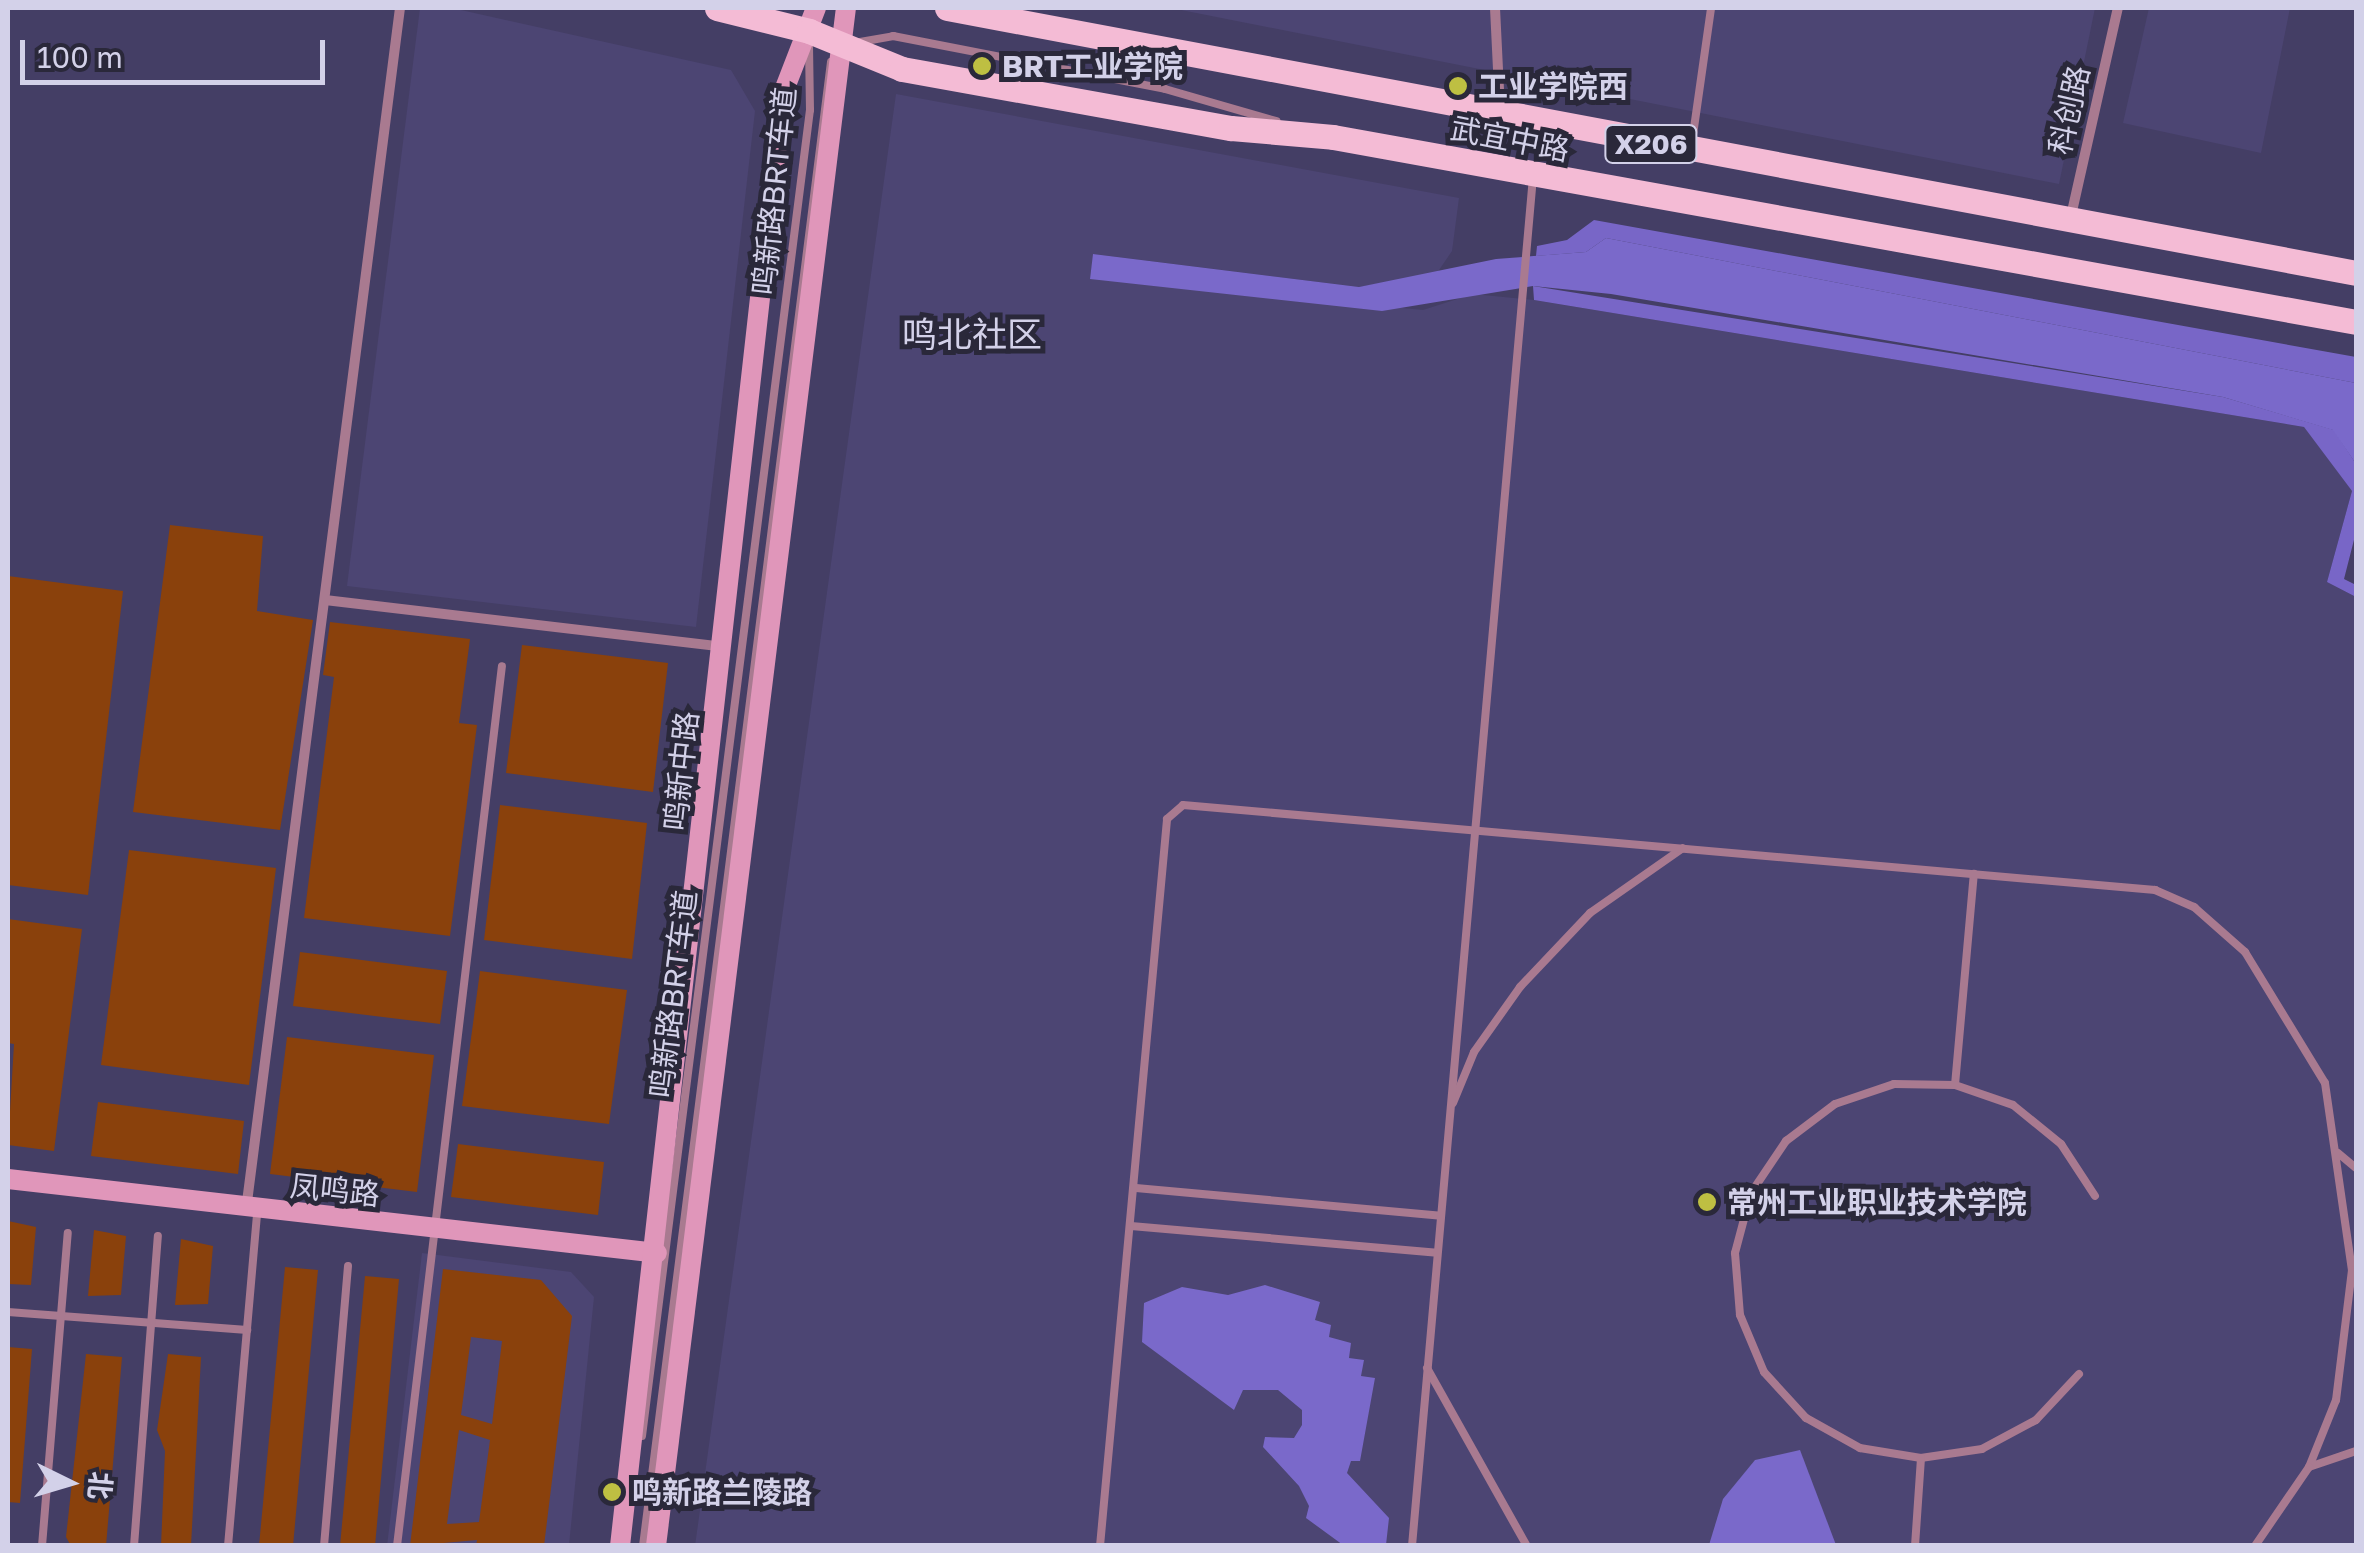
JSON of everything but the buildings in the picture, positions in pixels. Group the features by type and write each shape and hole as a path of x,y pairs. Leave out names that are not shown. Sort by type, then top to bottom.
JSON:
{"main road":[{"name":"武宜中路","path":"717,8 812,19 843,44 902,69 1231,128 1333,137 1532,177 2356,322"},
{"path":"656,1546 846,8"},
{"name":"武宜中路","path":"946,8 2069,223 2356,273"},
{"name":"鸣新中路","path":"620,1546 725,647 744,397 780,111 812,19"},
{"name":"凤鸣路","path":"8,1179 252,1211 657,1254"}],"street":[{"path":"252,1211 324,600 400,8"},
{"path":"1495,8 1500,116"},
{"name":"科创路","path":"2069,223 2118,8"},
{"path":"324,600 725,647"}],"lane":[{"path":"1691,151 1710,8"},
{"name":"鸣新路BRT车道","path":"630,1546 809,117 812,19"},
{"name":"鸣新路BRT车道","path":"644,1546 818,119 825,77 843,44"},
{"path":"1412,1546 1532,177"},
{"path":"397,1546 502,666"},
{"path":"1100,1546 1167,819 1183,805 2155,890 2194,907 2245,952 2285,1010 2325,1083 2338,1153 2350,1328 2336,1400 2308,1467 2255,1546"},
{"path":"1450,1111 1474,1052 1520,986 1590,913 1684,848"},
{"path":"1956,1084 1974,874"},
{"path":"2078,1374 2036,1420 1982,1449 1921,1458 1860,1448 1806,1418 1764,1372 1740,1315 1736,1253 1751,1193 1786,1141 1835,1104 1894,1084 1956,1084 2013,1105 2062,1144 2095,1196"},
{"path":"2338,1153 2356,1168"},
{"path":"1136,1188 1441,1216"},
{"path":"228,1546 247,1330 252,1211"},
{"path":"1131,1226 1438,1253"},
{"path":"42,1546 68,1233"},
{"path":"134,1546 158,1236"},
{"path":"324,1546 348,1266"},
{"path":"8,1312 247,1330"},
{"path":"1427,1368 1527,1546"},
{"path":"2308,1467 2356,1451"},
{"path":"1915,1546 1921,1458"}],"shaded area":[{"path":"420,8 452,8 731,70 755,111 696,627 347,586"},
{"path":"1171,8 2095,8 2059,184"},
{"path":"2149,8 2290,8 2261,153 2123,123"},
{"name":"常州工业职业技术学院","path":"896,94 1459,198 1452,251 1437,273 1359,287 1094,254 1090,278 1423,310 1473,294 1534,300 2304,427 2352,491 2327,582 2356,597 2356,1545 695,1546"},
{"path":"1594,220 2356,357 2356,383 1606,238 1586,252 1536,256 1537,246 1567,240"},
{"path":"1606,238 2356,383 2356,464 2333,430 2223,397 1611,294 1533,286 1382,311 1090,279 1093,254 1359,287 1496,259 1586,252"},
{"path":"1533,286 2223,397 2334,430 2356,464 2356,532 2344,579 2356,585 2356,597 2327,582 2352,491 2304,427 1534,300"},
{"path":"422,1253 571,1272 594,1297 569,1545 387,1546"},
{"path":"1265,1285 1320,1302 1315,1320 1331,1325 1329,1337 1351,1343 1349,1358 1364,1360 1361,1376 1375,1378 1360,1461 1351,1461 1347,1473 1389,1518 1386,1545 1343,1545 1306,1518 1309,1506 1299,1486 1263,1447 1265,1437 1294,1438 1302,1425 1302,1410 1278,1390 1243,1390 1234,1410 1142,1342 1144,1303 1182,1287 1228,1295"},
{"path":"1800,1450 1836,1545 1709,1545 1723,1499 1755,1460"}],"place":[{"name":"BRT工业学院","path":"982,66"},
{"name":"工业学院西","path":"1458,86"},
{"name":"常州工业职业技术学院","path":"1707,1202"},
{"name":"鸣新路兰陵路","path":"612,1492"}],"district":[{"name":"鸣北社区","path":"972,334"}]}
